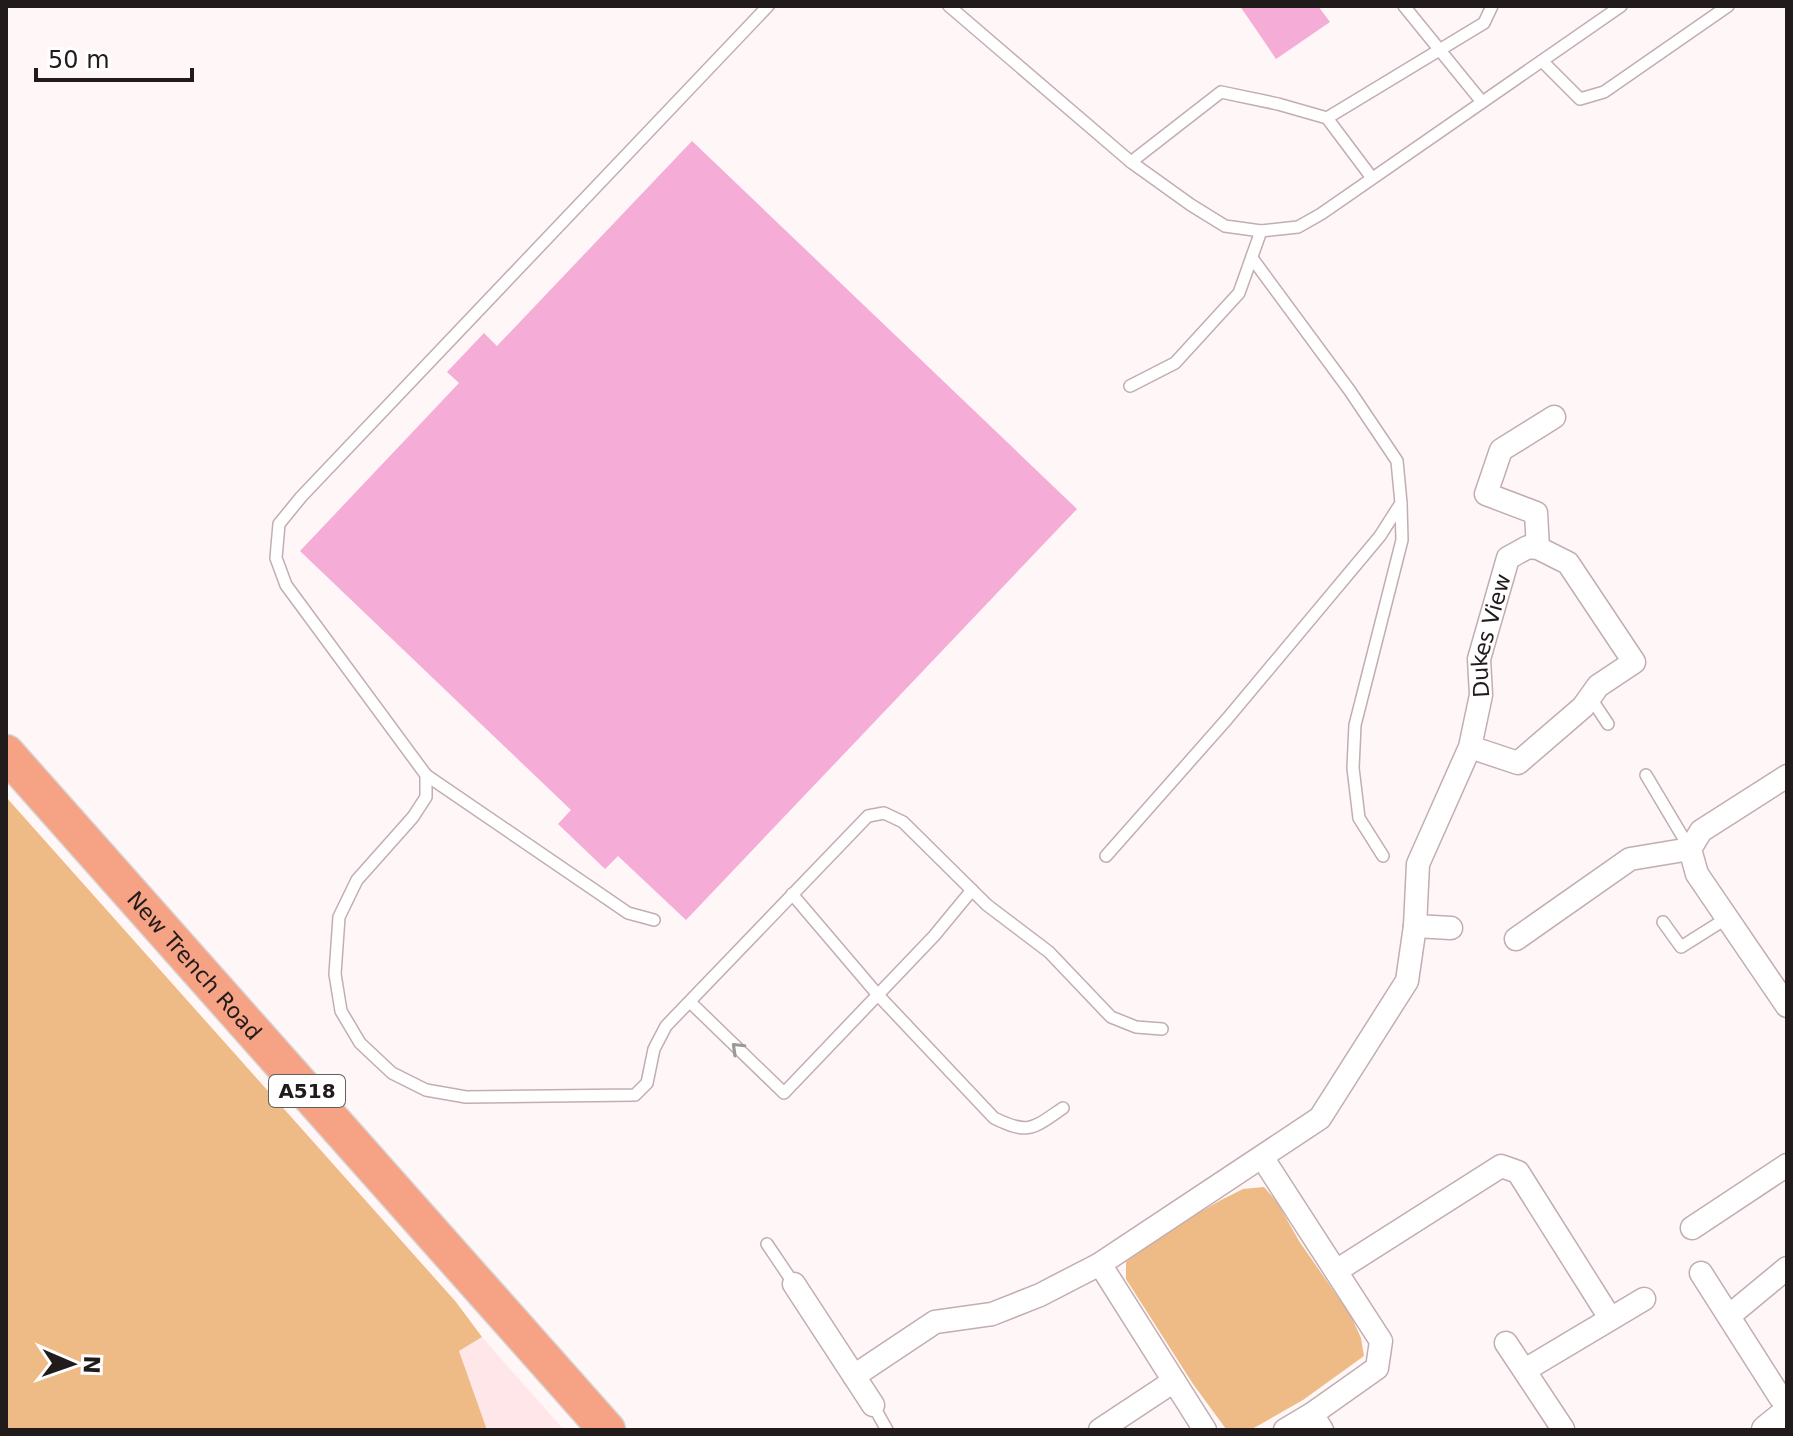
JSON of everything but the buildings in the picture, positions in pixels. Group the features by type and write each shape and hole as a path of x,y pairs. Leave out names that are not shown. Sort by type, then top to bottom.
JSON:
{"highway":[{"name":"New Trench Road","path":"6,753 607,1430"}],"street":[{"path":"1470,747 1518,763 1583,707 1598,686 1634,662 1568,563 1538,548 1536,513 1486,494 1501,450 1554,417"},
{"name":"Dukes View","path":"854,1376 935,1322 992,1314 1040,1295 1100,1264 1320,1118 1407,981 1415,926 1418,864 1470,747 1481,695 1479,659 1508,558 1528,547 1538,548"},
{"path":"1787,776 1701,831 1690,849 1697,874 1787,1006"},
{"path":"1516,939 1630,859 1690,849"},
{"path":"1415,926 1451,928"},
{"path":"1262,1157 1381,1341 1377,1368 1317,1422 1285,1430"},
{"path":"1692,1228 1787,1165"},
{"path":"1336,1271 1501,1166 1518,1172 1610,1318"},
{"path":"1100,1264 1205,1430"},
{"path":"1729,1316 1787,1268"},
{"path":"1701,1273 1787,1405"},
{"path":"794,1284 873,1405"},
{"path":"1525,1370 1644,1299"},
{"path":"1506,1343 1563,1429"},
{"path":"1100,1430 1174,1381"},
{"path":"1766,1430 1787,1413"}],"lane":[{"path":"654,920 628,913 426,775 286,585 276,558 279,524 301,497 768,6"},
{"path":"949,6 1131,162 1225,226 1261,231 1298,227 1621,6"},
{"path":"1404,6 1482,102"},
{"path":"1327,118 1484,23 1492,6"},
{"path":"1542,61 1580,99 1604,92 1728,6"},
{"path":"1131,162 1221,92 1327,118 1372,178"},
{"path":"1130,386 1175,363 1239,293 1261,231"},
{"path":"1252,258 1350,391 1397,461 1402,540 1355,725 1353,768 1359,818 1383,856"},
{"path":"1106,856 1319,609 1380,536 1401,503"},
{"path":"1590,697 1608,724"},
{"path":"426,775 426,797 413,817 357,880 339,917 335,974 341,1011 360,1043 392,1073 426,1090 466,1097 635,1095 647,1083 654,1049 666,1026 868,816 884,813 903,822 987,905 1049,952 1111,1017 1136,1027 1162,1029"},
{"path":"1646,775 1690,849"},
{"path":"690,1002 784,1093 934,936 972,890"},
{"path":"792,894 878,995 994,1118 1017,1129 1035,1127 1063,1108"},
{"path":"1663,922 1681,947 1727,918"},
{"path":"767,1244 794,1284"},
{"path":"873,1405 887,1430"}],"shaded area":[{"path":"6,797 456,1302 482,1337 459,1351 487,1430 6,1430"},
{"path":"1264,1187 1351,1316 1361,1338 1364,1356 1303,1400 1250,1430 1226,1429 1193,1384 1126,1279 1126,1262 1171,1229 1221,1200 1243,1189"},
{"path":"482,1337 564,1430 487,1430 459,1351"}]}
